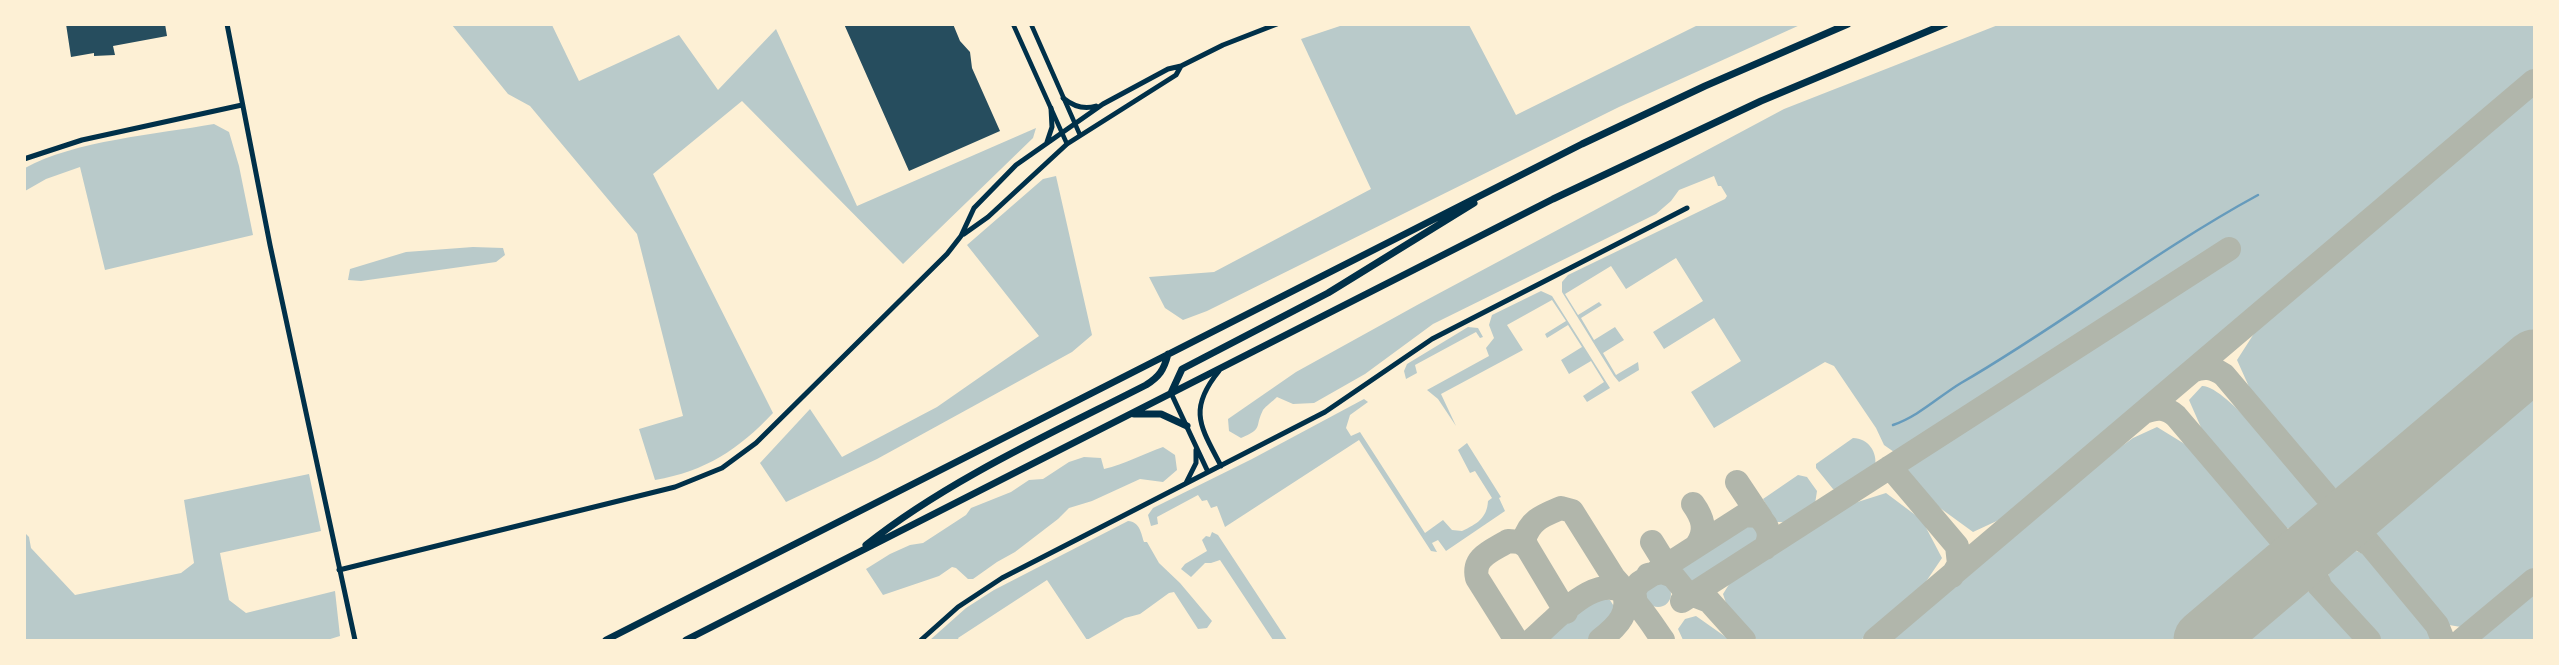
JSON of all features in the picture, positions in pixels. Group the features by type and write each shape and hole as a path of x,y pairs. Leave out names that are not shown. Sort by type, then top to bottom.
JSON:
{"highway":[{"path":"606,640 1492,190 1680,98 1848,24"},
{"path":"686,640 1656,149 1760,101 1945,24"},
{"path":"1171,393 1175,380 1188,365 1328,293 1458,214 1492,190"},
{"path":"853,556 913,512 987,468 1146,385 1158,377 1165,367 1168,354"},
{"path":"1130,415 1161,414 1186,426"}],"street":[{"path":"227,24 355,640"},
{"path":"1013,24 1067,144"},
{"path":"1031,24 1080,135"},
{"path":"339,570 676,487 722,468 756,443 947,254 961,236 974,208 1016,165 1103,104 1168,69 1181,66 1223,45 1277,24"},
{"path":"961,236 988,217 1067,144 1177,75 1181,66"},
{"path":"1063,98 1087,109 1103,104"},
{"path":"24,159 82,139 242,105"},
{"path":"1045,146 1052,127 1051,108"},
{"path":"921,640 958,607 1002,578 1325,412 1451,328 1686,208"},
{"path":"1221,466 1199,419 1207,387 1223,367"},
{"path":"1171,393 1208,472"},
{"path":"1186,484 1196,463 1196,447"}],"shaded area":[{"path":"452,25 552,25 579,81 679,35 718,90 776,29 857,206 1036,128 1033,138 903,264 742,101 653,174 773,413 747,438 706,465 655,480 639,429 683,416 637,234 530,106 508,94"},
{"path":"1343,25 1469,25 1516,115 1698,25 1800,25 1619,107 1207,311 1183,320 1165,308 1149,277 1214,272 1371,189 1301,39"},
{"path":"1998,25 2534,25 2534,70 2028,499 2001,519 1973,532 1940,508 1903,468 2231,257 2233,254 2226,242 1894,452 1884,445 1876,428 1834,366 1825,362 1714,428 1691,392 1741,361 1714,318 1664,349 1653,332 1703,301 1676,258 1626,289 1611,266 1565,294 1578,315 1599,302 1602,305 1581,318 1594,340 1615,327 1624,340 1603,353 1616,375 1638,362 1639,370 1619,382 1614,376 1562,292 1562,282 1568,275 1725,199 1727,196 1714,176 1679,190 1656,214 1433,324 1365,374 1314,403 1293,404 1277,397 1263,410 1253,432 1241,438 1229,431 1228,419 1296,372 1784,109"},
{"path":"2534,92 2534,332 2351,489 2332,487 2250,389 2237,360 2255,332"},
{"path":"214,124 229,132 253,235 105,270 80,167 46,179 25,191 25,168 67,151"},
{"path":"1056,176 1092,335 1072,352 877,459 786,502 760,463 810,409 842,457 937,407 1039,336 967,245 1043,179"},
{"path":"473,247 503,248 505,255 496,262 361,281 348,280 350,269 406,252"},
{"path":"1541,291 1552,296 1610,388 1587,402 1583,396 1604,382 1591,361 1569,374 1561,360 1582,347 1568,325 1547,338 1545,334 1566,321 1552,300 1507,325 1523,350 1441,394 1456,426 1438,399 1427,390 1489,356 1486,348 1494,338 1489,325 1492,315"},
{"path":"1468,327 1478,328 1483,337 1480,338 1476,332 1415,365 1417,373 1406,379 1404,371 1407,364"},
{"path":"2202,386 2213,390 2243,415 2315,496 2318,506 2316,514 2303,529 2283,528 2203,432 2189,400"},
{"path":"2534,388 2534,569 2468,625 2449,625 2380,545 2376,537 2377,524"},
{"path":"1364,399 1368,402 1350,415 1346,428 1351,436 1360,432 1425,533 1443,520 1452,530 1462,531 1477,523 1486,512 1488,501 1492,498 1475,471 1470,473 1458,450 1467,443 1501,497 1499,498 1505,511 1446,551 1438,540 1432,543 1437,552 1431,551 1359,440 1225,527 1217,506 1211,508 1207,500 1202,501 1198,495 1157,517 1158,524 1151,526 1148,515 1153,508"},
{"path":"2157,427 2188,446 2270,542 2269,559 2172,640 1888,640 2086,472 2133,438"},
{"path":"1853,438 1863,440 1871,447 1876,461 1875,467 1841,489 1833,489 1816,468 1816,464"},
{"path":"1163,447 1175,455 1177,470 1163,482 1140,479 1092,501 1069,508 1015,552 973,579 968,579 952,567 939,576 883,595 866,569 890,554 910,545 923,543 966,515 971,508 1011,492 1029,480 1043,479 1069,462 1084,457 1101,458 1104,469"},
{"path":"309,474 321,531 220,553 229,600 246,613 335,591 340,636 327,640 25,640 25,533 29,537 31,548 75,595 181,573 194,563 184,500"},
{"path":"1798,475 1807,477 1817,491 1815,504 1788,522 1776,522 1763,499"},
{"path":"1886,493 1922,520 1942,558 1923,586 1861,640 1757,640 1728,609 1723,594 1733,578 1845,506"},
{"path":"1128,521 1138,526 1144,542 1147,542 1159,563 1212,621 1207,628 1198,629 1174,592 1140,614 1125,618 1087,640 1047,580 958,638 959,640 930,640 966,608 994,590"},
{"path":"1748,522 1757,525 1762,532 1757,543 1698,580 1692,582 1683,578 1683,564"},
{"path":"1212,532 1218,535 1287,640 1273,640 1220,560 1205,563 1191,577 1181,569 1207,551 1202,540 1206,536 1210,537"},
{"path":"2351,549 2364,554 2428,629 2434,640 2378,640 2329,580 2330,564 2340,553"},
{"path":"1658,581 1667,585 1671,594 1667,603 1658,607 1649,603 1645,594 1649,585"},
{"path":"2302,590 2317,594 2356,640 2237,640 2294,592"},
{"path":"2534,591 2534,640 2477,640"},
{"path":"1600,597 1610,600 1615,608 1614,613 1605,626 1588,640 1544,640 1592,600"},
{"path":"1696,616 1730,640 1683,640 1678,629 1685,619"}],"building":[{"path":"66,24 165,24 167,36 113,46 115,55 94,56 94,53 71,57"},
{"path":"844,24 953,24 960,41 970,52 972,68 1000,131 909,171"}],"waterway":[{"path":"1893,425 1920,411 2182,240 2258,195"}],"taxiway":[{"path":"1875,640 2534,81"},
{"path":"1682,601 2229,249"},
{"path":"2192,371 2208,368 2224,375 2329,499 2331,521 2315,561 2319,583"},
{"path":"2144,412 2161,409 2176,416 2280,538 2303,546 2343,535 2367,543"},
{"path":"1890,467 1957,546 1959,564 1952,576"},
{"path":"1737,482 1761,518"},
{"path":"2377,494 2362,515 2363,536 2437,625 2443,640"},
{"path":"1693,504 1702,524 1702,534 1697,545"},
{"path":"1527,547 1524,540 1538,520 1561,508 1572,511 1614,578 1631,597"},
{"path":"1636,604 1634,591 1639,583 1745,515 1758,516 1765,523 1769,535 1765,548"},
{"path":"1516,640 1477,578 1476,571 1485,555 1508,541 1520,542 1527,547 1566,612"},
{"path":"1652,542 1673,576"},
{"path":"1648,575 1662,572 1673,576 1686,592 1709,601 1744,640"},
{"path":"2272,583 2292,575 2313,579 2369,640"},
{"path":"2462,640 2534,580"},
{"path":"1532,640 1578,600 1605,588 1618,589 1630,597 1663,640"},
{"path":"1600,640 1622,618 1625,605 1623,588"}],"runway":[{"path":"2204,640 2534,360"}]}
